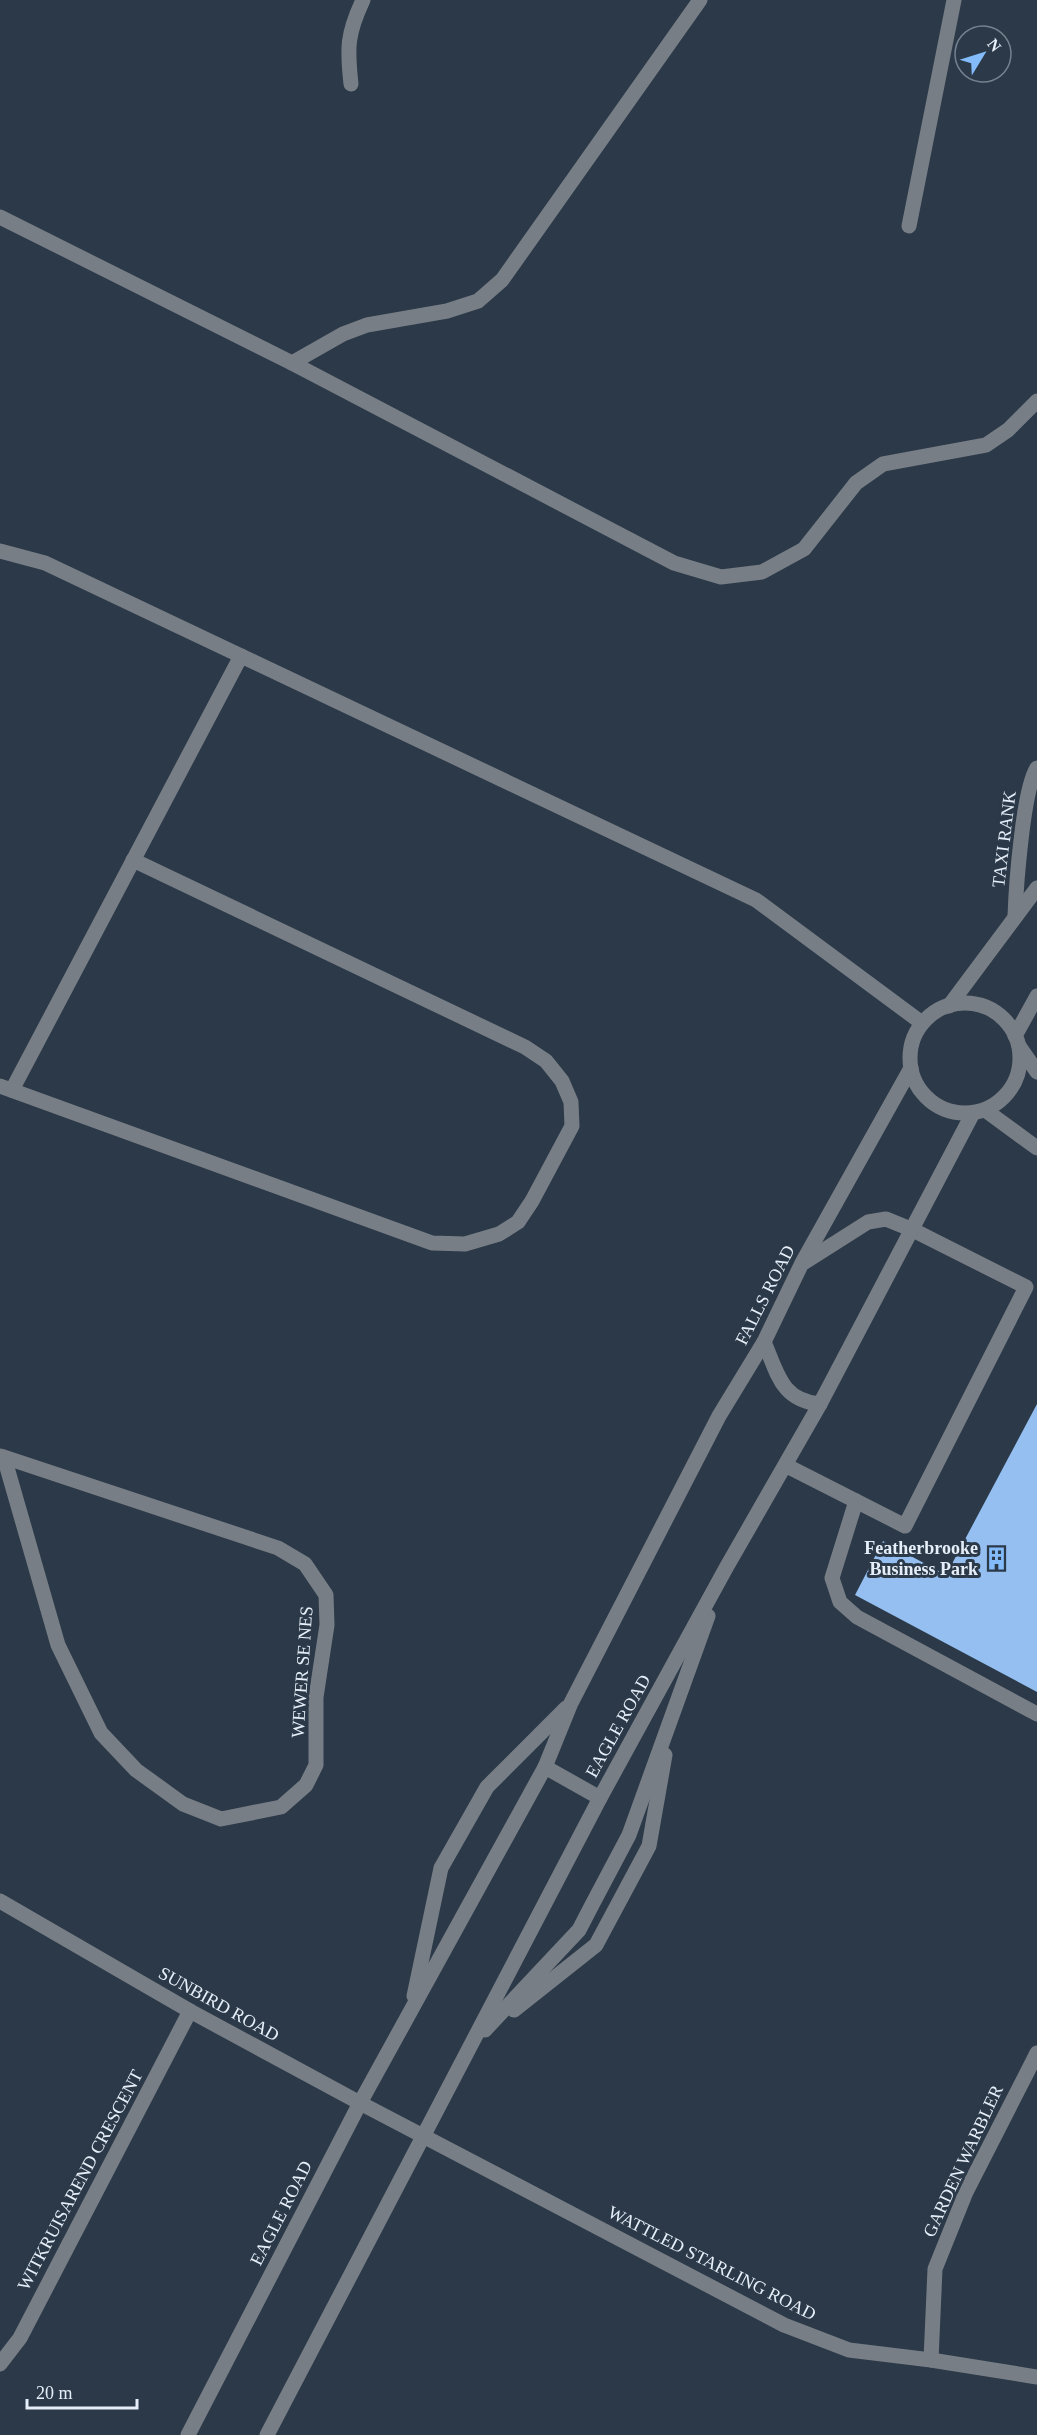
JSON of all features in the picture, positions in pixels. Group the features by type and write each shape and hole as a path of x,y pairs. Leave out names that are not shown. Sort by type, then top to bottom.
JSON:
{"street":[{"path":"351,84 347,49 354,18 363,0"},
{"path":"292,363 344,334 367,325 447,312 478,301 502,280 700,0"},
{"path":"909,226 954,0"},
{"path":"0,217 292,363 674,562 721,577 762,573 804,549 856,483 883,464 986,444 1008,430 1037,401"},
{"path":"0,551 45,563 756,900 922,1023 934,1012 949,1006 964,1003 988,1008 1007,1022 1037,1072"},
{"path":"133,860 525,1047 546,1061 562,1081 571,1102 572,1126 532,1201 518,1222 499,1234 465,1244 432,1243 6,1088 133,860 241,656"},
{"name":"TAXI RANK","path":"1015,916 1029,788 1037,768"},
{"path":"949,1006 1037,888"},
{"path":"911,1068 917,1084 927,1097 940,1107 956,1113 979,1111 1000,1101 1011,1089 1018,1073 1021,1056 1017,1041 1037,996"},
{"name":"FALLS ROAD","path":"654,1539 719,1416 764,1341 802,1263 911,1068 910,1052 914,1037 922,1023"},
{"path":"979,1111 1037,1148"},
{"path":"726,1568 787,1466 979,1111"},
{"path":"787,1466 905,1526 1026,1287 913,1230 886,1219 868,1222 802,1263"},
{"path":"764,1341 778,1374 790,1394 805,1402 820,1404"},
{"name":"WEWER SE NES","path":"2,1457 278,1548 305,1564 326,1595 327,1625 316,1697 316,1765 306,1785 281,1807 222,1819 183,1804 136,1770 101,1733 58,1645 2,1457"},
{"path":"856,1501 832,1578 840,1602 857,1617 1037,1714"},
{"name":"EAGLE ROAD","path":"188,2435 360,2103 545,1767 571,1703 654,1539"},
{"name":"EAGLE ROAD","path":"472,2043 579,1930 629,1835 726,1568"},
{"name":"EAGLE ROAD","path":"267,2435 600,1798 726,1568"},
{"name":"EAGLE ROAD","path":"411,2011 441,1868 487,1787 571,1703"},
{"name":"EAGLE ROAD","path":"472,2043 596,1945 649,1846 672,1717"},
{"path":"545,1767 600,1798"},
{"name":"SUNBIRD ROAD","path":"0,1901 190,2011 422,2135"},
{"name":"WITKRUISAREND CRESCENT","path":"0,2364 20,2338 190,2011"},
{"name":"GARDEN WARBLER","path":"931,2360 935,2269 966,2192 1037,2053"},
{"name":"WATTLED STARLING ROAD","path":"422,2135 784,2325 849,2350 1037,2377"}],"building":[{"name":"Featherbrooke Business Park","path":"1037,1404 1037,1692 855,1595 883,1541 946,1575"}],"place":[{"name":"Featherbrooke Business Park","path":"996,1558"}]}
